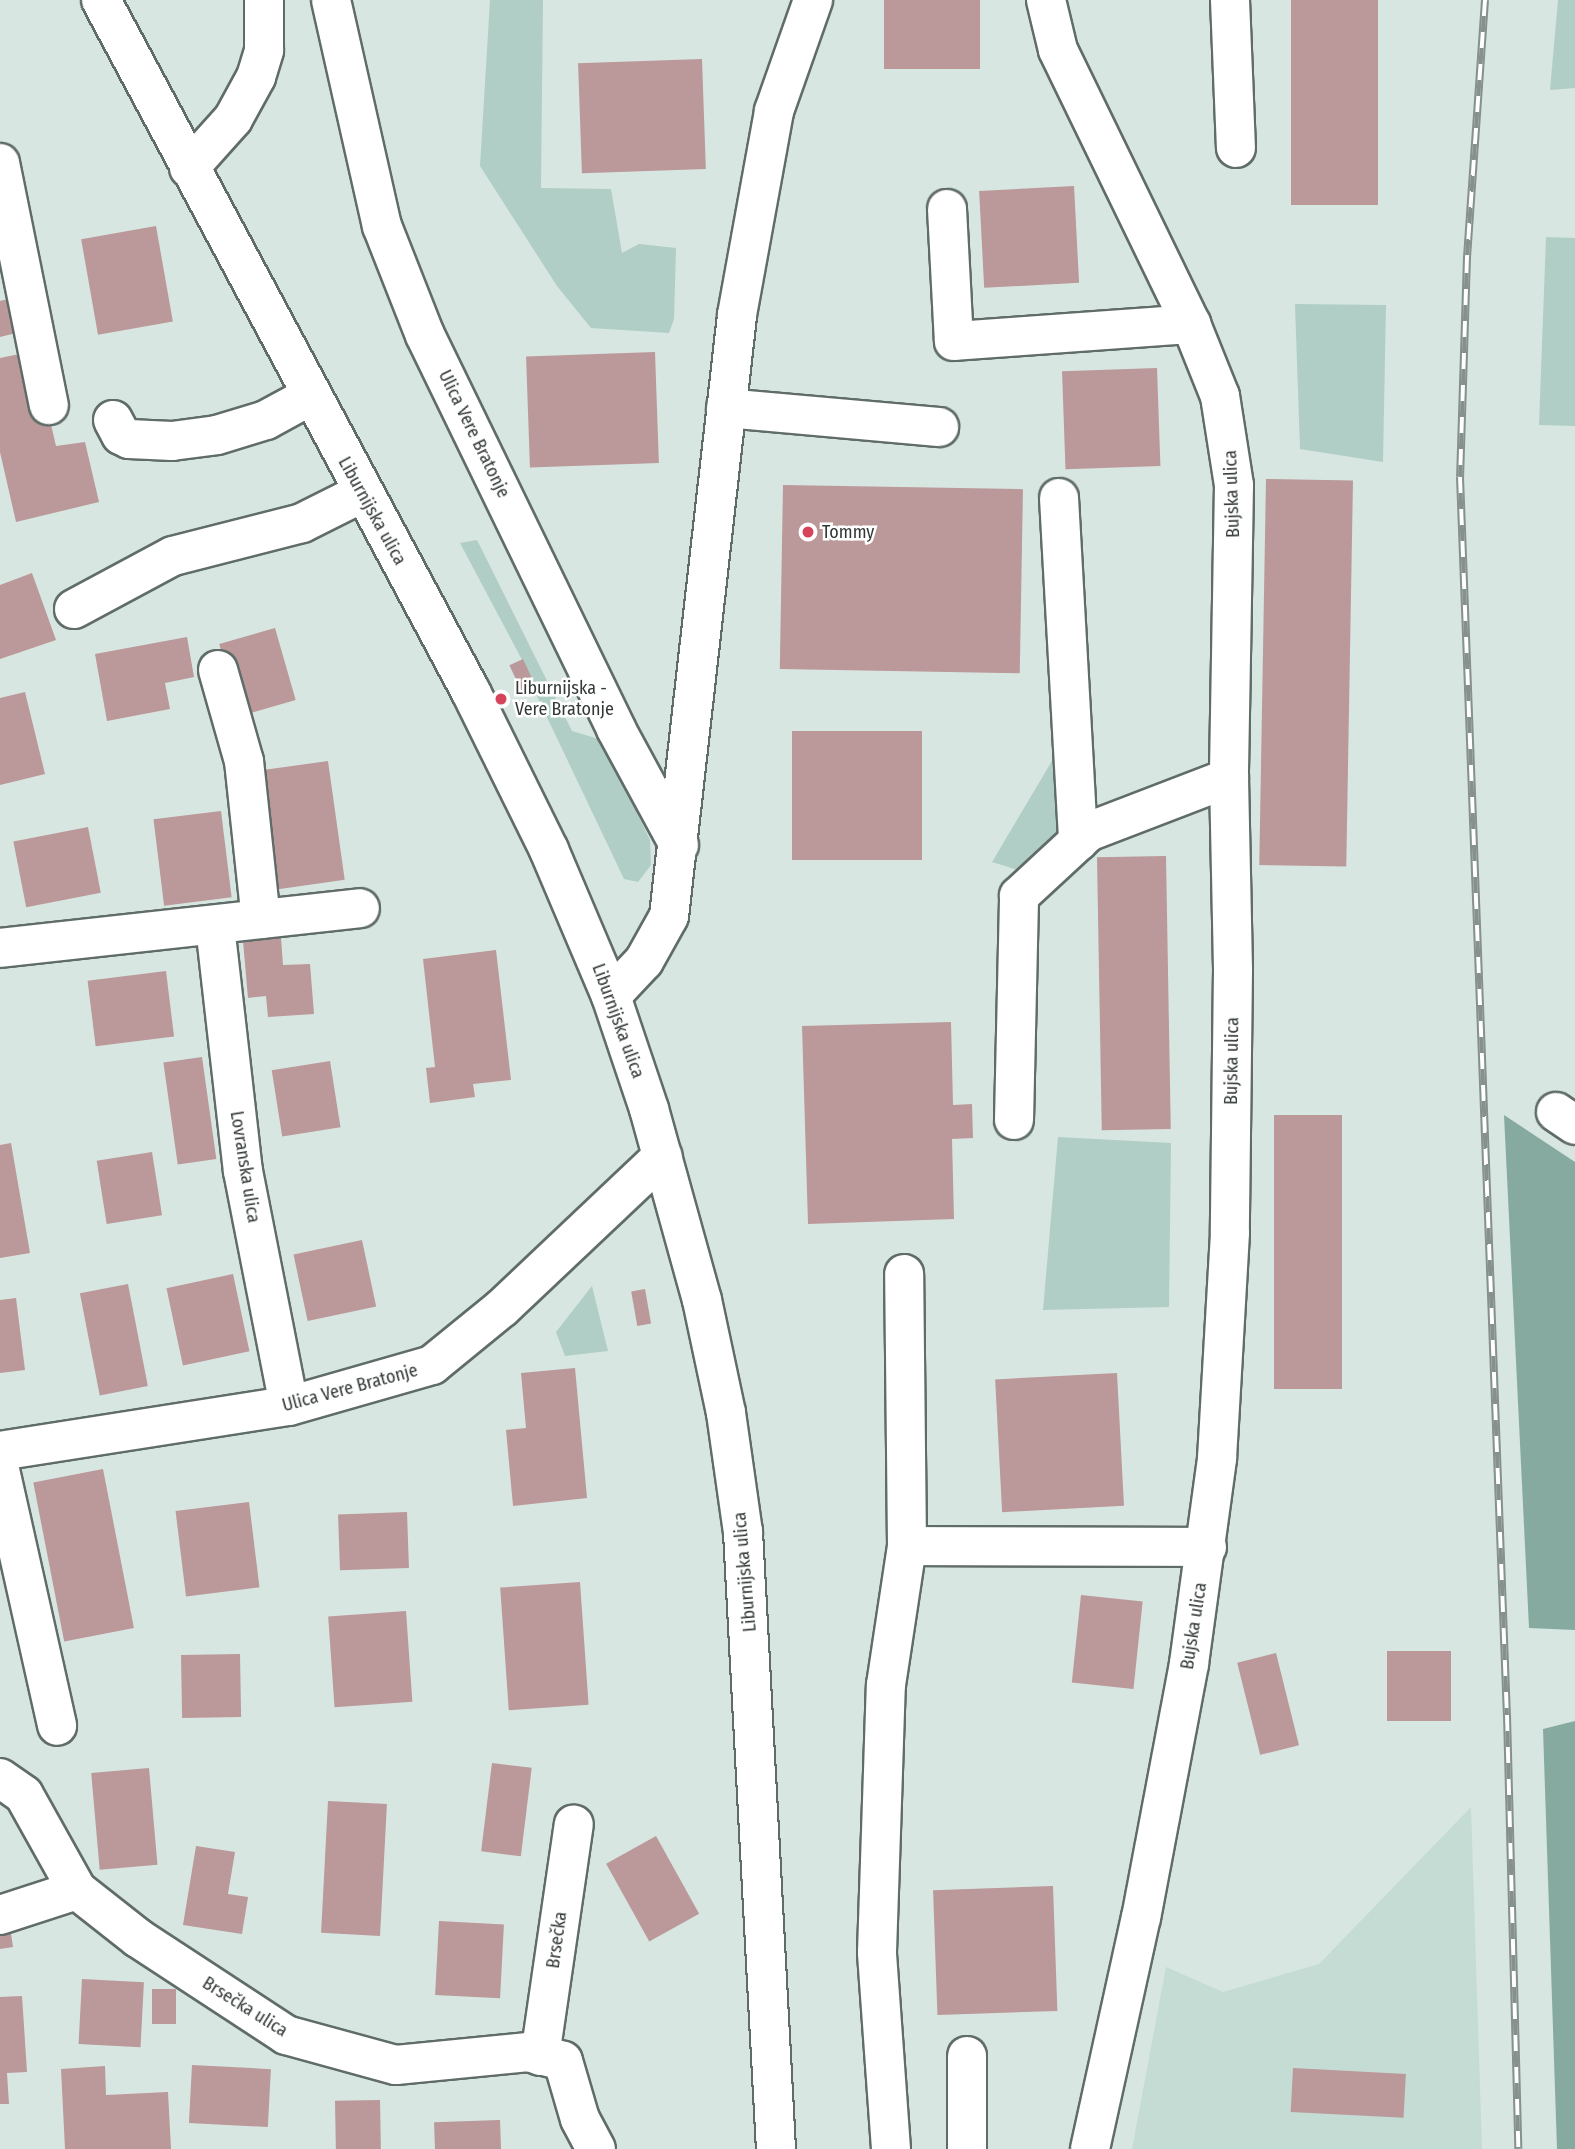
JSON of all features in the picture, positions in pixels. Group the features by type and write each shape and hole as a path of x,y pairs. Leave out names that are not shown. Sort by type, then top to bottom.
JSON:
{"street":[{"name":"Liburnijska ulica","path":"102,0 500,751 549,850 611,996 663,1156 702,1300 726,1413 743,1532 776,2149"},
{"path":"190,168 233,119 256,77 264,50 264,0"},
{"name":"Ulica Vere Bratonje","path":"331,0 382,226 425,335 616,729 678,845"},
{"path":"611,996 644,961 669,916 737,315 774,111 813,0"},
{"name":"Bujska ulica","path":"1046,0 1058,50 1191,324 1220,396 1231,448 1229,778 1233,970 1230,1233 1217,1460 1207,1547 1141,1917 1090,2149"},
{"path":"1230,0 1236,148"},
{"path":"0,163 49,405"},
{"path":"947,209 954,341 1191,324"},
{"path":"113,419 121,435 129,439 172,441 217,435 266,420 310,396"},
{"path":"726,408 939,426"},
{"path":"75,609 173,556 302,523 362,493"},
{"path":"1059,498 1078,841"},
{"path":"218,670 244,761 261,919"},
{"path":"1014,1119 1019,896 1078,841 1141,809 1229,778"},
{"path":"0,948 360,908"},
{"name":"Lovranska ulica","path":"215,926 243,1171 289,1406"},
{"name":"Ulica Vere Bratonje","path":"0,1451 289,1406 432,1365 502,1308 663,1156"},
{"path":"891,2149 877,1952 880,1774 890,1649 907,1546 904,1274"},
{"path":"0,1470 57,1726"},
{"path":"907,1546 1207,1547"},
{"name":"Brsečka ulica","path":"0,1778 24,1795 77,1890 138,1938 286,2035 396,2065 528,2052 564,2062 580,2119 596,2149"},
{"name":"Brsečka","path":"540,2056 574,1824"},
{"path":"0,1915 77,1890"},
{"path":"967,2056 967,2149"}],"shaded area":[{"path":"490,0 543,0 541,188 611,189 622,253 639,244 676,248 674,319 669,333 591,328 557,286 480,166"},
{"path":"1558,0 1575,0 1575,88 1550,90"},
{"path":"1546,237 1575,238 1575,426 1539,425"},
{"path":"1295,304 1386,305 1383,462 1300,449"},
{"path":"477,540 572,731 602,740 650,840 651,865 638,882 624,879 535,692 538,690 460,543"},
{"path":"1062,744 1068,816 1046,857 1021,871 992,862"},
{"path":"1504,1115 1575,1162 1575,1630 1529,1628"},
{"path":"1058,1137 1171,1143 1169,1307 1043,1310"},
{"path":"592,1286 608,1351 565,1356 556,1332"},
{"path":"1575,1721 1575,2149 1557,2149 1543,1729"},
{"path":"1471,1807 1482,2149 1132,2149 1166,1967 1223,1992 1319,1964"}],"building":[{"path":"884,0 980,0 980,69 884,69"},
{"path":"1291,0 1378,0 1378,205 1291,205"},
{"path":"702,59 706,169 582,173 578,63"},
{"path":"1074,186 1079,283 984,288 979,191"},
{"path":"156,226 173,322 98,335 81,239"},
{"path":"21,296 28,330 0,337 0,301"},
{"path":"34,351 56,446 85,442 99,502 16,522 0,452 0,358"},
{"path":"655,352 659,463 530,467 526,357"},
{"path":"1157,368 1160,466 1065,469 1062,371"},
{"path":"1266,479 1353,481 1346,866 1259,865"},
{"path":"783,485 1023,489 1020,673 780,669"},
{"path":"32,573 56,640 0,659 0,585"},
{"path":"275,628 296,700 240,716 219,644"},
{"path":"187,637 194,677 165,683 170,709 107,721 95,654"},
{"path":"523,659 538,691 524,697 509,665"},
{"path":"25,692 45,774 0,785 0,698"},
{"path":"792,731 922,731 922,860 792,860"},
{"path":"328,761 345,880 276,889 260,771"},
{"path":"221,811 232,897 164,906 154,819"},
{"path":"88,827 101,893 26,907 13,842"},
{"path":"1166,856 1171,1129 1102,1130 1097,857"},
{"path":"281,938 283,965 310,964 314,1014 268,1017 266,996 248,998 243,941"},
{"path":"496,950 511,1080 473,1084 475,1097 430,1103 426,1068 435,1067 423,959"},
{"path":"166,971 174,1037 96,1046 88,981"},
{"path":"951,1022 953,1105 972,1104 973,1138 952,1139 954,1219 808,1224 802,1026"},
{"path":"202,1057 216,1159 178,1164 163,1062"},
{"path":"330,1061 340,1127 282,1136 272,1070"},
{"path":"1274,1115 1342,1115 1342,1389 1274,1389"},
{"path":"11,1143 30,1253 0,1258 0,1145"},
{"path":"152,1152 162,1215 107,1224 97,1161"},
{"path":"362,1240 376,1307 308,1321 294,1255"},
{"path":"233,1274 249,1351 183,1365 166,1288"},
{"path":"128,1284 148,1386 100,1395 80,1293"},
{"path":"645,1289 651,1323 637,1326 631,1291"},
{"path":"16,1298 25,1370 0,1373 0,1300"},
{"path":"575,1368 587,1498 513,1506 506,1430 526,1428 521,1373"},
{"path":"1117,1373 1124,1506 1002,1512 995,1379"},
{"path":"103,1469 134,1628 64,1642 33,1483"},
{"path":"249,1502 259,1587 186,1596 176,1511"},
{"path":"407,1512 409,1568 340,1570 338,1514"},
{"path":"580,1582 589,1705 509,1710 500,1588"},
{"path":"1081,1595 1143,1601 1133,1689 1072,1683"},
{"path":"406,1611 412,1702 335,1707 328,1616"},
{"path":"1387,1651 1451,1651 1451,1721 1387,1721"},
{"path":"1276,1653 1299,1745 1260,1755 1237,1663"},
{"path":"240,1654 241,1717 182,1718 181,1655"},
{"path":"492,1763 532,1768 521,1856 481,1851"},
{"path":"149,1768 157,1865 100,1870 91,1773"},
{"path":"328,1801 387,1804 380,1936 321,1933"},
{"path":"656,1836 699,1914 649,1941 606,1864"},
{"path":"196,1846 235,1852 228,1894 248,1897 242,1934 183,1925"},
{"path":"1053,1886 1057,2011 937,2015 933,1890"},
{"path":"9,1921 13,1947 0,1949 0,1922"},
{"path":"439,1921 504,1924 500,1998 435,1995"},
{"path":"82,1979 144,1982 141,2047 79,2044"},
{"path":"152,1989 176,1989 176,2024 152,2024"},
{"path":"22,1996 27,2072 7,2073 9,2104 0,2104 0,1997"},
{"path":"192,2065 271,2069 268,2127 189,2123"},
{"path":"105,2066 106,2095 168,2092 171,2149 65,2149 61,2069"},
{"path":"1293,2068 1406,2074 1404,2118 1291,2112"},
{"path":"380,2100 381,2149 336,2149 335,2101"},
{"path":"500,2120 501,2149 435,2149 434,2122"}],"railway":[{"path":"1485,0 1467,257 1460,477 1507,1715 1518,2149"}],"place":[{"name":"Tommy","path":"808,532"},
{"name":"Liburnijska - Vere Bratonje","path":"501,699"}]}
